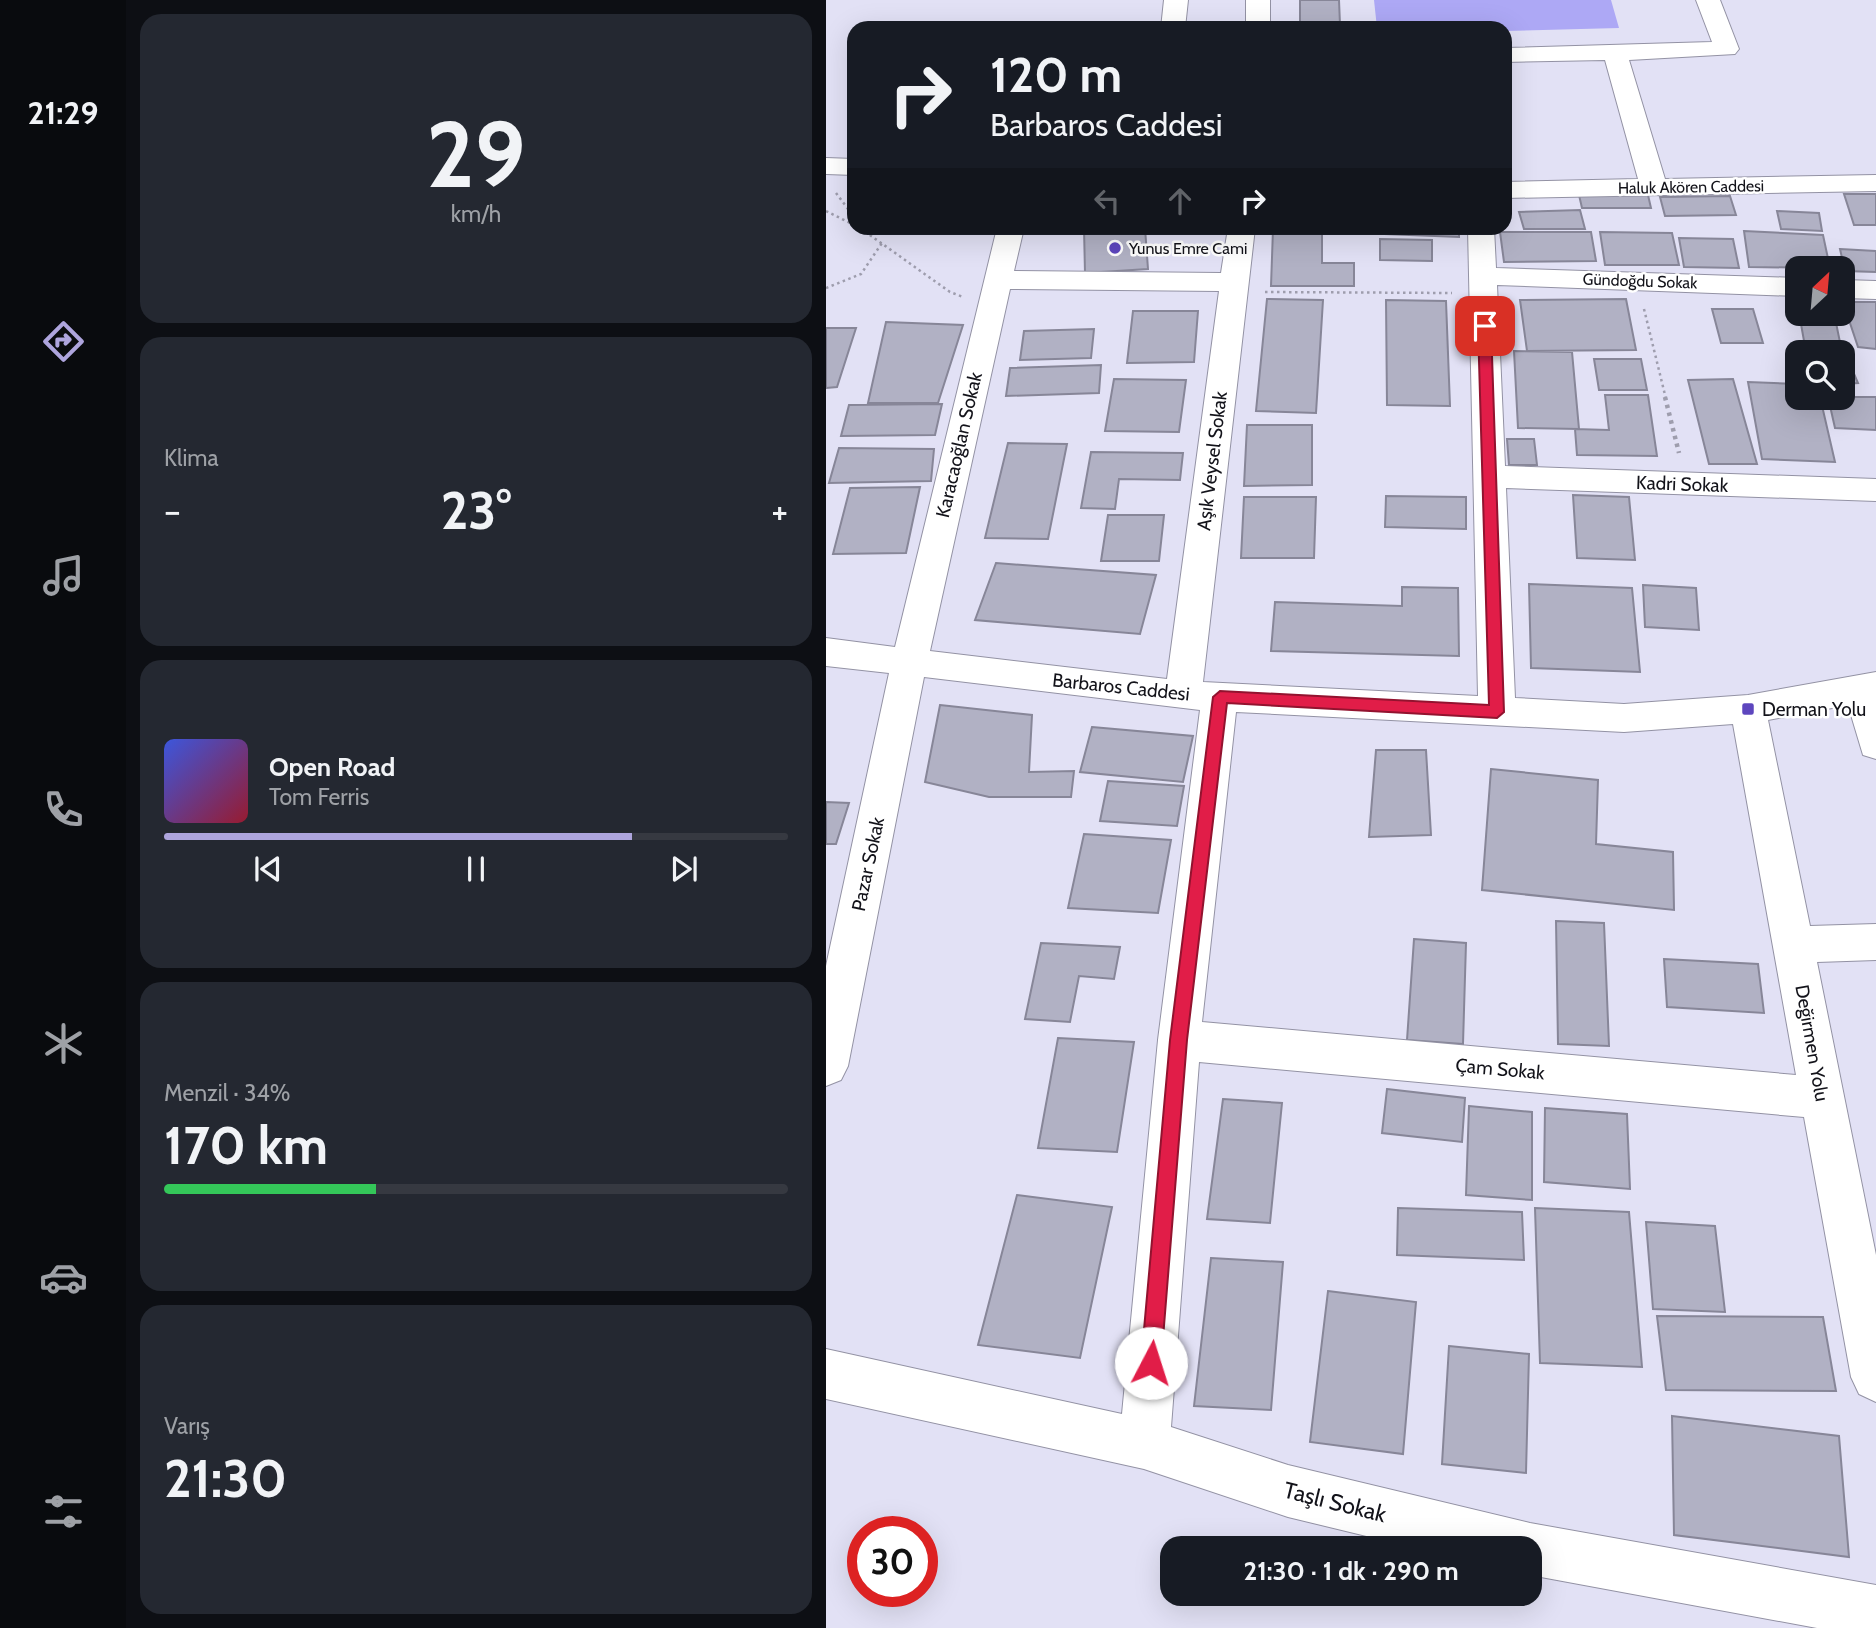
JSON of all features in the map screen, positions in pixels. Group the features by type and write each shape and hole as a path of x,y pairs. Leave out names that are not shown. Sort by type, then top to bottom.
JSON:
{"street":[{"path":"1174,21 1176,0"},
{"path":"1258,0 1258,21"},
{"path":"1512,55 1727,49 1708,0"},
{"path":"1615,53 1654,188"},
{"path":"829,177 847,170"},
{"name":"Haluk Akören Caddesi","path":"1512,190 1876,183"},
{"name":"Karacaoğlan Sokak","path":"909,663 1008,235"},
{"name":"Aşık Veysel Sokak","path":"1144,1444 1179,1040 1201,696 1233,288 1240,235"},
{"path":"1481,235 1497,712"},
{"name":"Gündoğdu Sokak","path":"1483,276 1785,287"},
{"path":"995,294 1233,288"},
{"path":"1855,289 1876,290"},
{"name":"Kadri Sokak","path":"1488,476 1876,490"},
{"name":"Barbaros Caddesi","path":"826,652 1201,696 1624,718 1748,709 1869,687"},
{"name":"Pazar Sokak","path":"826,1066 909,663"},
{"path":"1869,687 1876,744"},
{"name":"Değirmen Yolu","path":"1748,709 1795,944 1821,1098 1863,1234 1876,1377"},
{"path":"1795,944 1876,942"},
{"name":"Çam Sokak","path":"1179,1040 1821,1098"},
{"name":"Taşlı Sokak","path":"826,1374 1144,1444 1288,1491 1475,1536"},
{"name":"Taşlı Sokak","path":"1542,1551 1876,1612"}],"path":[{"path":"829,177 847,206"},
{"path":"826,211 847,222"},
{"path":"870,235 950,292 995,294"},
{"path":"826,288 854,280 871,266 882,243"},
{"path":"1233,288 1461,293 1483,276"},
{"path":"1637,281 1686,484"}],"shaded area":[{"path":"1374,0 1611,0 1619,28 1512,31 1512,21 1376,21"}],"building":[{"path":"1300,0 1339,0 1340,21 1300,21"},
{"path":"1844,194 1876,194 1876,225 1854,225"},
{"path":"1579,195 1648,195 1651,208 1582,208"},
{"path":"1730,196 1736,215 1665,216 1660,197"},
{"path":"1580,210 1585,229 1524,229 1519,212"},
{"path":"1777,211 1819,213 1822,231 1781,229"},
{"path":"1744,231 1823,235 1827,256 1785,256 1785,267 1749,267"},
{"path":"1512,232 1591,232 1596,261 1504,262 1500,235 1512,235"},
{"path":"1600,232 1672,233 1679,265 1605,265"},
{"name":"Yunus Emre Cami","path":"1084,235 1146,235 1148,269 1085,273"},
{"path":"1273,235 1322,235 1322,263 1354,263 1354,286 1271,286"},
{"path":"1410,235 1459,235 1459,237"},
{"path":"1679,238 1733,239 1739,268 1684,267"},
{"path":"1380,239 1432,240 1432,261 1380,260"},
{"path":"1840,249 1876,251 1876,272 1855,271 1855,256 1842,256"},
{"path":"1267,299 1323,300 1316,413 1256,411"},
{"path":"1626,299 1636,350 1527,351 1520,300"},
{"path":"1386,300 1446,301 1450,406 1387,405"},
{"path":"1855,302 1876,302 1876,349 1858,347 1851,326 1855,326"},
{"path":"1712,309 1753,309 1763,343 1721,343"},
{"path":"1133,311 1198,311 1194,362 1127,363"},
{"path":"886,322 963,325 938,403 868,403"},
{"path":"1801,326 1837,326 1840,340 1804,340"},
{"path":"826,328 856,328 837,387 826,388"},
{"path":"1094,329 1091,358 1020,360 1024,331"},
{"path":"1514,351 1572,352 1579,429 1518,428"},
{"path":"1594,359 1641,359 1647,390 1599,390"},
{"path":"1101,365 1099,393 1006,396 1010,368"},
{"path":"1114,379 1186,380 1179,432 1105,431"},
{"path":"1733,379 1757,464 1709,464 1688,380"},
{"path":"1748,382 1785,384 1785,410 1823,410 1835,462 1762,459"},
{"path":"1605,395 1648,395 1657,456 1577,455 1575,429 1609,430"},
{"path":"1855,397 1876,397 1876,430 1835,428 1831,410 1855,410"},
{"path":"942,404 935,435 841,436 849,405"},
{"path":"1247,425 1312,425 1312,485 1244,486"},
{"path":"1507,439 1534,439 1537,465 1509,465"},
{"path":"1008,443 1067,444 1048,539 985,538"},
{"path":"839,448 934,449 931,481 829,483"},
{"path":"1091,452 1183,453 1180,480 1119,479 1115,509 1081,508"},
{"path":"920,487 906,553 833,554 850,488"},
{"path":"1573,495 1629,497 1635,560 1577,558"},
{"path":"1386,496 1466,497 1466,529 1385,527"},
{"path":"1244,497 1316,497 1314,558 1241,558"},
{"path":"1108,515 1164,515 1159,561 1101,561"},
{"path":"996,563 1156,575 1140,634 975,620"},
{"path":"1529,584 1632,588 1640,672 1531,668"},
{"path":"1643,585 1696,588 1699,630 1645,627"},
{"path":"1402,587 1458,588 1459,656 1271,651 1275,602 1402,606"},
{"path":"940,705 1032,715 1029,772 1074,771 1071,797 989,797 925,782"},
{"path":"1092,727 1193,736 1183,782 1080,772"},
{"path":"1376,750 1426,750 1431,835 1369,837"},
{"path":"1491,769 1598,780 1596,844 1673,852 1674,910 1482,890"},
{"path":"1108,781 1184,786 1177,826 1100,821"},
{"path":"826,802 849,803 836,844 826,844"},
{"path":"1084,834 1171,840 1158,913 1068,908"},
{"path":"1556,921 1604,923 1609,1046 1558,1044"},
{"path":"1414,939 1466,943 1463,1044 1407,1040"},
{"path":"1041,943 1120,947 1114,979 1079,976 1070,1022 1025,1019"},
{"path":"1664,959 1758,964 1764,1013 1667,1007"},
{"path":"1058,1038 1134,1042 1117,1152 1038,1148"},
{"path":"1387,1089 1465,1098 1462,1142 1382,1133"},
{"path":"1223,1099 1282,1103 1270,1223 1207,1219"},
{"path":"1469,1106 1532,1112 1532,1200 1466,1195"},
{"path":"1545,1108 1627,1114 1630,1189 1544,1182"},
{"path":"1017,1195 1112,1207 1080,1358 978,1345"},
{"path":"1398,1208 1522,1212 1524,1260 1397,1255"},
{"path":"1535,1208 1629,1212 1642,1367 1540,1363"},
{"path":"1646,1222 1715,1226 1725,1312 1653,1309"},
{"path":"1211,1258 1283,1262 1271,1410 1194,1406"},
{"path":"1328,1291 1416,1302 1403,1454 1310,1442"},
{"path":"1657,1316 1823,1317 1836,1391 1666,1390"},
{"path":"1449,1346 1529,1354 1526,1473 1442,1464"},
{"path":"1672,1416 1839,1436 1849,1557 1674,1535"}],"place":[{"name":"Yunus Emre Cami","path":"1115,248"},
{"name":"Derman Yolu","path":"1748,709"}],"route":[{"path":"1151,1363 1179,1040 1220,697 1497,712 1485,326"}]}
